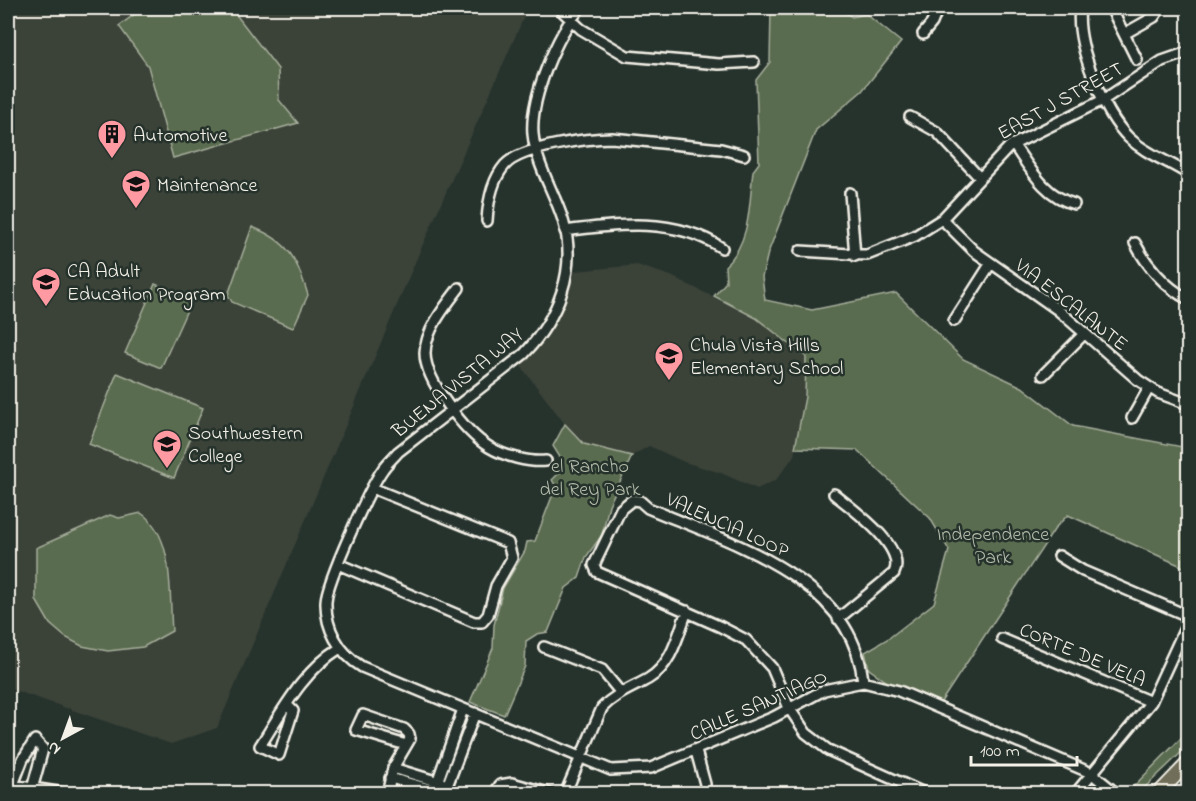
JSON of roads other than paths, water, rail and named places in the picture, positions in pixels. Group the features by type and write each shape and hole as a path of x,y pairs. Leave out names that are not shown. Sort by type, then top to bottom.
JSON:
{"main road":[{"path":"1158,794 1188,763"}],"street":[{"name":"BUENA VISTA WAY","path":"475,713 362,667 340,648 332,632 326,599 338,564 372,488 398,452 524,354 540,338 555,313 566,278 565,231 536,151 533,134 535,106 556,48 580,8"},
{"path":"923,34 932,23 938,8"},
{"path":"1080,8 1078,22 1093,79 1103,100 1130,139 1150,154 1188,174"},
{"path":"1111,8 1137,60"},
{"path":"1124,34 1154,17 1160,8"},
{"path":"563,12 612,49 627,56 719,64 754,62"},
{"name":"EAST J STREET","path":"800,251 855,256 889,247 915,236 942,219 979,177 1013,144 1103,100 1162,61 1188,52"},
{"path":"910,117 937,132 979,177"},
{"path":"486,222 490,195 505,165 513,158 536,151 593,138 612,138 721,149 744,154"},
{"path":"1013,144 1040,184 1065,202 1074,204"},
{"path":"850,193 855,256"},
{"name":"VIA ESCALANTE","path":"942,219 965,244 1058,310 1149,388 1188,404"},
{"path":"565,231 615,223 642,224 683,230 722,248"},
{"path":"1135,243 1142,257 1167,285 1188,299"},
{"path":"954,321 991,263"},
{"path":"459,288 437,321 425,353 428,372 453,409 474,434 489,447 527,460 546,461"},
{"path":"1043,375 1084,334"},
{"path":"1132,418 1149,388"},
{"path":"338,564 474,622 482,622 488,615 496,586 512,558 508,543 372,488"},
{"path":"834,494 877,530 896,557 897,568 894,573 838,619"},
{"name":"VALENCIA LOOP","path":"863,682 854,647 838,619 804,582 766,558 648,508 640,501 626,503 594,565 597,572 741,637 760,653 776,676 789,708 806,733 828,750 926,794"},
{"path":"1059,556 1083,572 1187,615 1186,626 1151,702 1075,794"},
{"path":"565,794 595,718 610,699 651,677 662,667 671,654 687,611"},
{"name":"CORTE DE VELA","path":"1002,639 1151,702"},
{"path":"544,647 602,670 621,693"},
{"path":"287,705 292,711 279,755 260,746 287,705 313,669 340,648"},
{"name":"CALLE SANTIAGO","path":"475,713 603,768 628,771 651,768 696,752 824,690 863,682 899,691 1091,773 1117,794"},
{"path":"439,789 463,709"},
{"path":"439,789 475,713"},
{"path":"387,794 391,773 410,740 409,734 404,729 363,716 356,730 406,745"},
{"path":"32,789 44,749 35,740 12,782 16,787 70,794"},
{"path":"696,752 705,784 704,794"},
{"path":"391,773 439,789"},
{"path":"495,792 503,783 512,783 552,794"},
{"path":"509,794 512,783"}],"place":[{"name":"Automotive","path":"112,160"},
{"name":"Maintenance","path":"136,210"},
{"name":"CA Adult Education Program","path":"46,308"},
{"name":"Chula Vista Hills Elementary School","path":"669,382"},
{"name":"Southwestern College","path":"167,470"}],"park label":[{"name":"el Rancho del Rey Park","path":"590,476"},
{"name":"Independence Park","path":"993,544"}]}
